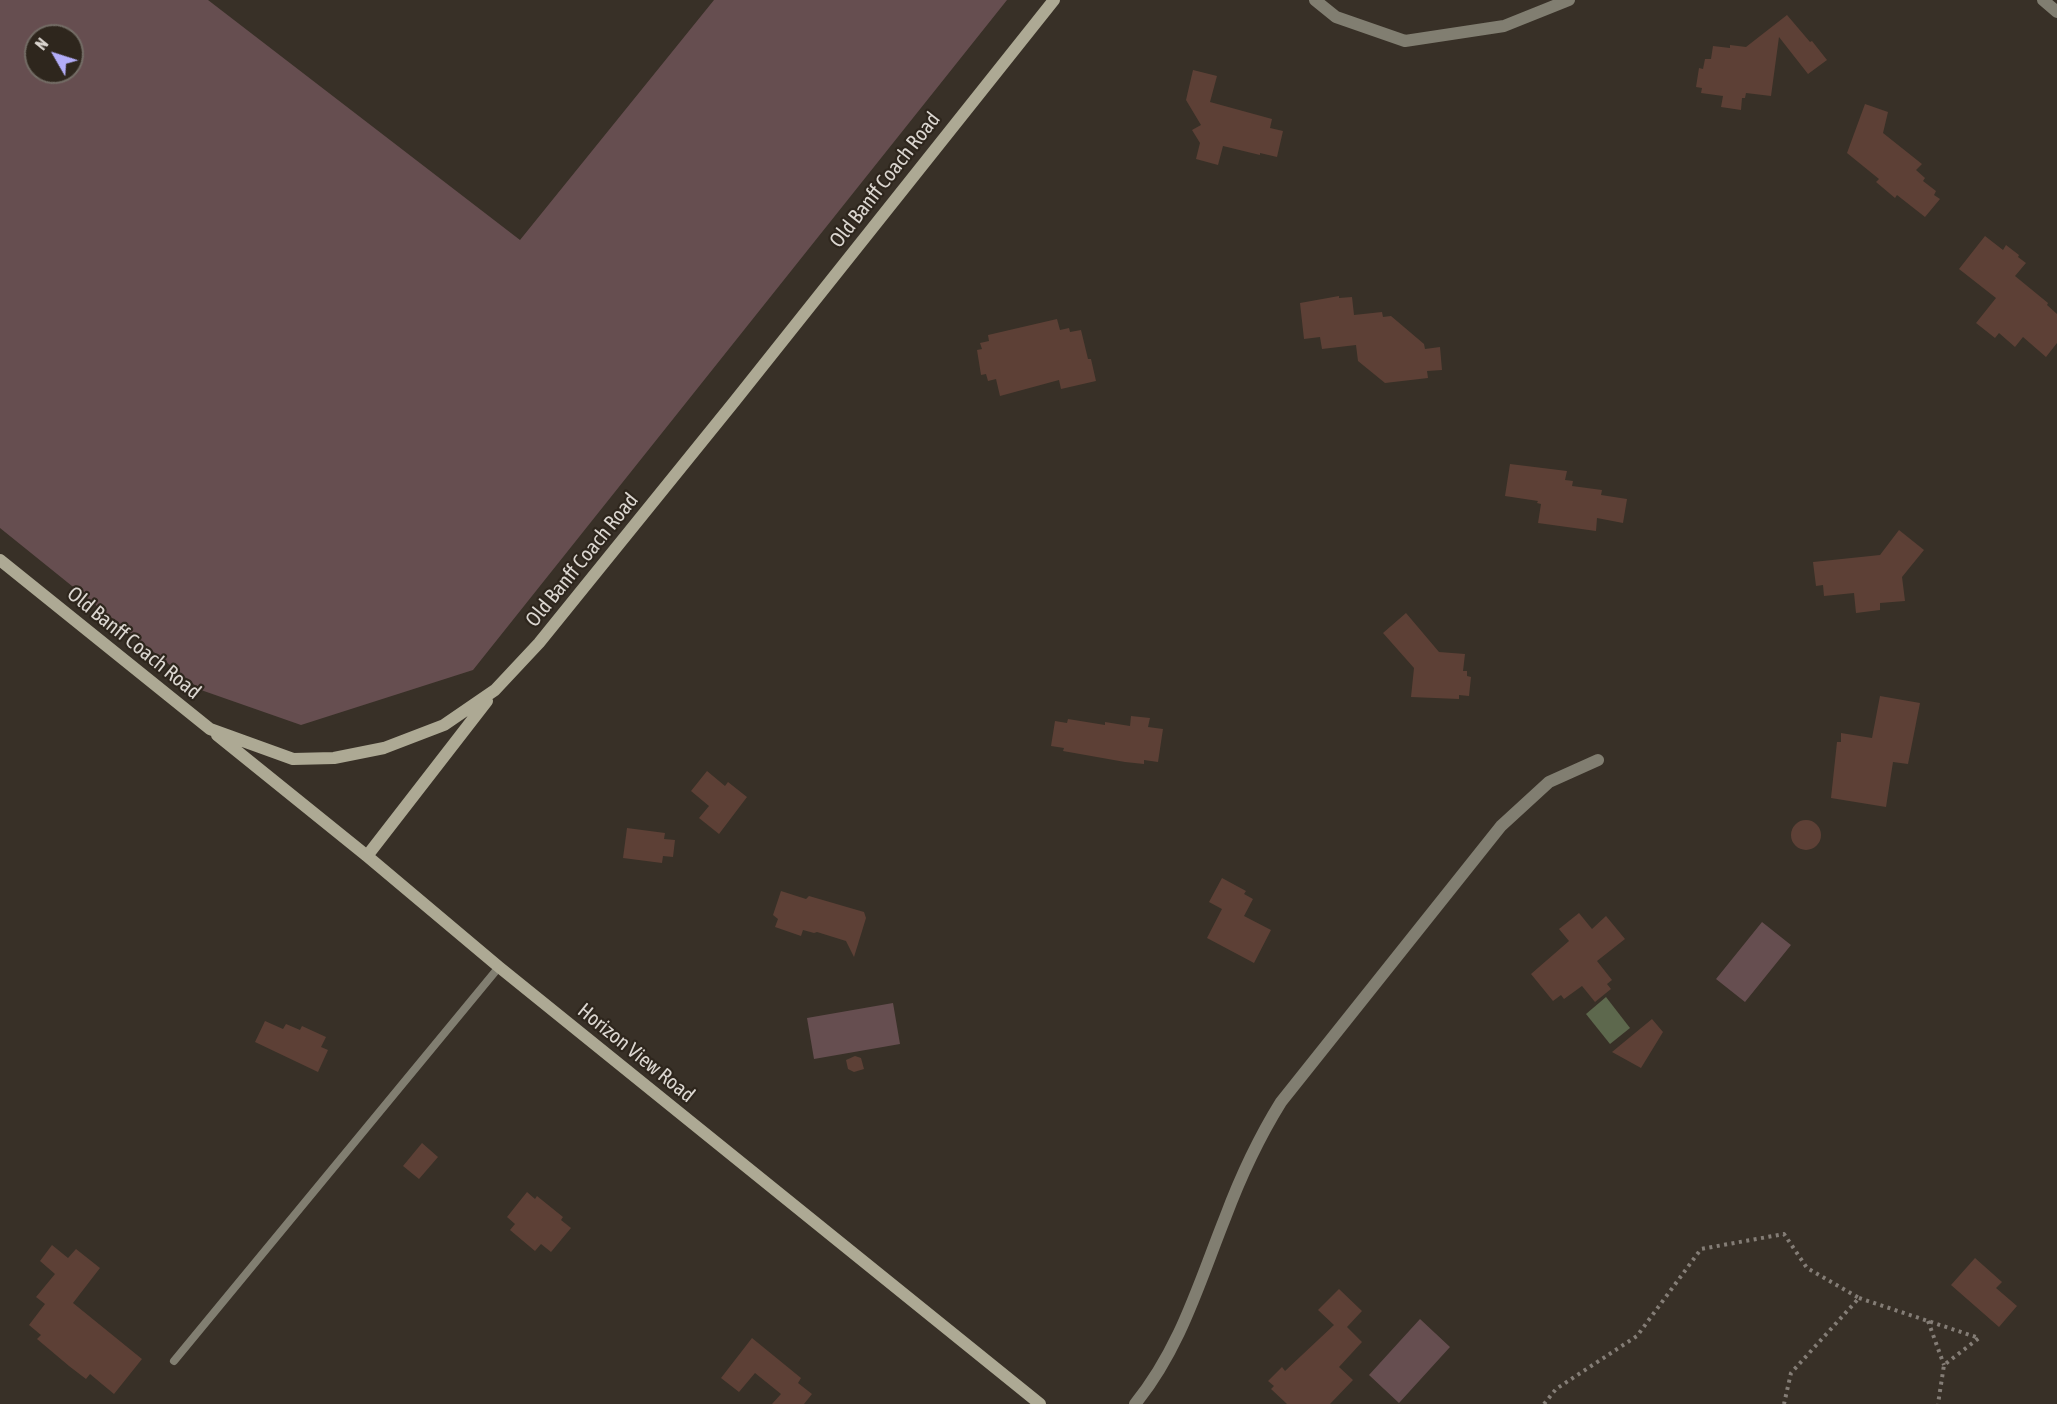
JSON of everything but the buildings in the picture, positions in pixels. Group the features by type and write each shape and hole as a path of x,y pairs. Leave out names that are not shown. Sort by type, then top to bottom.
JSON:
{"main road":[{"name":"Old Banff Coach Road","path":"0,560 210,729 294,759 334,758 384,748 444,726 495,690 539,643 595,576 1054,0"},
{"path":"367,856 495,690"},
{"name":"Horizon View Road","path":"210,729 499,967 1040,1404"}],"street":[{"path":"1315,0 1336,17 1405,41 1504,26 1569,0"},
{"path":"2043,0 2057,12"},
{"path":"1135,1404 1167,1358 1192,1308 1249,1159 1263,1130 1281,1102 1501,826 1550,782 1598,760"}],"lane":[{"path":"174,1361 499,967"}],"path":[{"path":"1544,1404 1556,1389 1637,1336 1701,1249 1784,1234 1807,1268 1859,1298 1979,1338 1944,1365"},
{"path":"1784,1404 1791,1373 1859,1298"},
{"path":"1928,1321 1944,1365 1938,1404"}],"shaded area":[{"path":"0,0 208,0 520,240 714,0 1007,0 473,670 301,725 201,690 0,528"},
{"path":"1762,922 1791,945 1745,1002 1716,979"},
{"path":"1606,997 1630,1028 1610,1044 1586,1014"},
{"path":"893,1003 900,1044 814,1059 807,1018"},
{"path":"1420,1319 1450,1347 1399,1403 1369,1375"}]}
